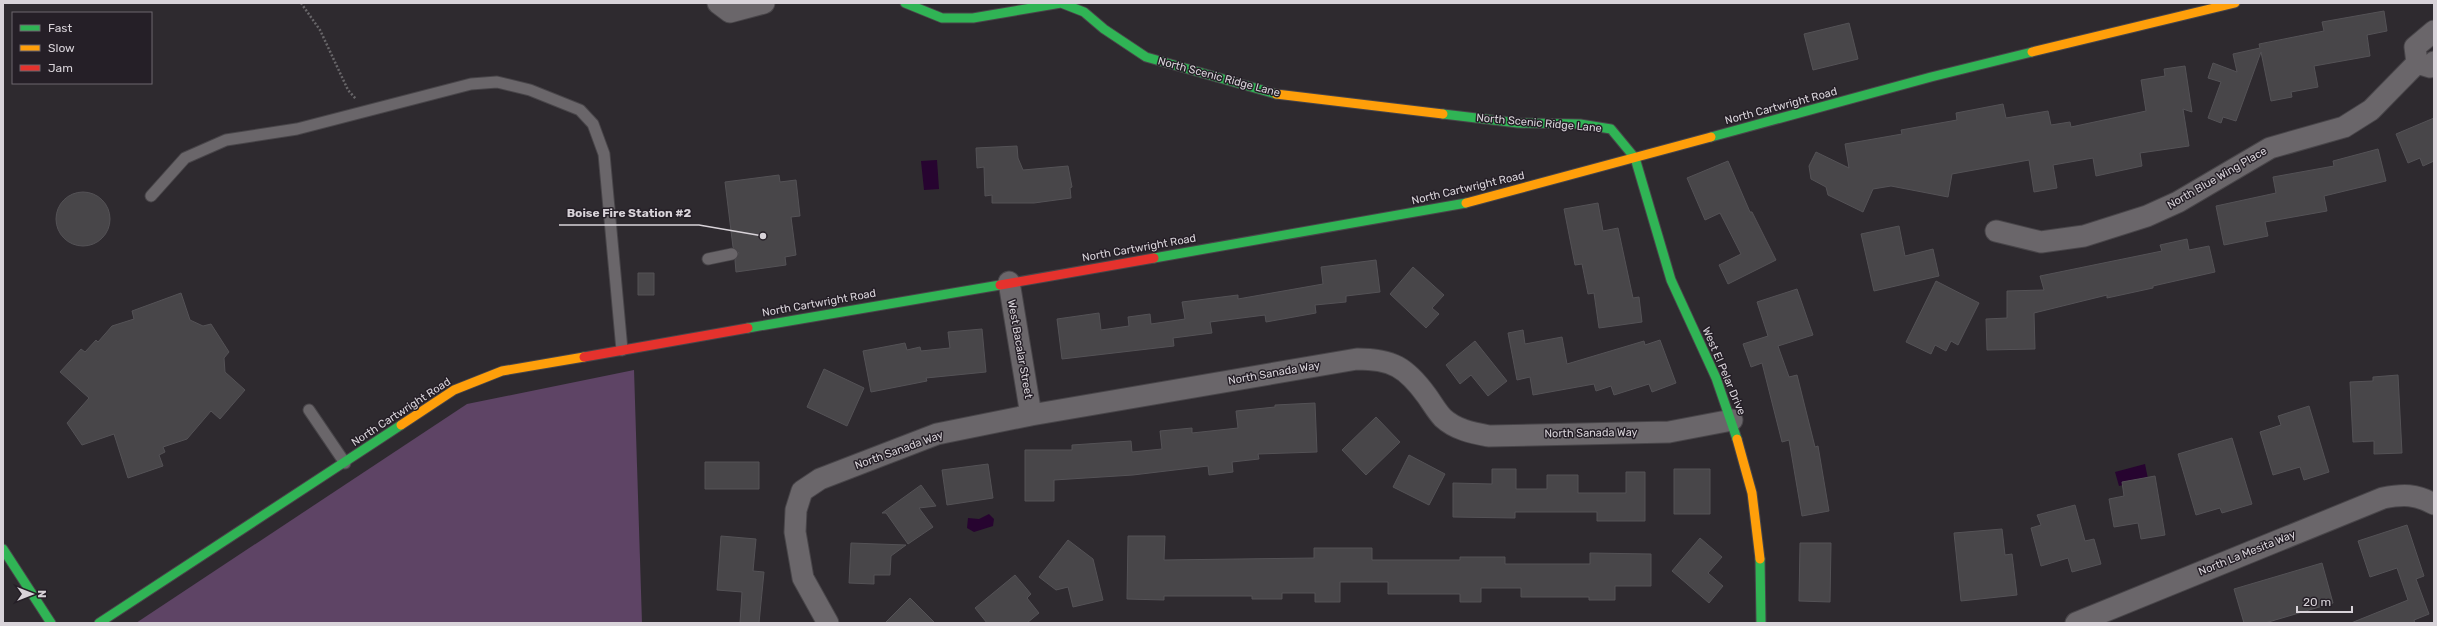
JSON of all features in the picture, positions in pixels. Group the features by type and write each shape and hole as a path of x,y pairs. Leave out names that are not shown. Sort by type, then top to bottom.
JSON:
{"street":[{"path":"718,3 730,12 764,3"},
{"name":"North Scenic Ridge Lane","path":"905,3 942,18 973,18 1007,8 1061,3 1084,12 1104,29 1146,57 1274,94 1518,123 1580,124 1611,129 1635,158"},
{"name":"North Cartwright Road","path":"99,623 461,388 502,371 1009,282 1450,207 1931,77 2235,3"},
{"name":"North Blue Wing Place","path":"1996,231 2041,242 2084,236 2147,216 2178,202 2270,148 2344,127 2371,110 2425,63 2415,47 2434,31"},
{"name":"West El Pelar Drive","path":"1635,158 1671,280 1716,378 1732,420 1752,493 1760,561 1761,623"},
{"name":"West Bacalar Street","path":"1009,282 1031,415"},
{"name":"North Sanada Way","path":"828,623 803,578 798,557 795,532 796,510 802,491 820,479 937,434 1031,415 1357,359 1381,359 1404,369 1424,392 1443,418 1465,432 1489,436 1669,432 1732,420"},
{"name":"North La Mesita Way","path":"2076,623 2383,498 2404,494 2427,500"},
{"path":"3,549 51,623"}],"lane":[{"path":"151,196 185,158 226,140 297,129 470,84 497,82 530,90 580,110 593,124 604,154 622,350"},
{"path":"708,259 732,254"},
{"path":"309,410 345,462"}],"path":[{"path":"302,3 320,30 348,90 366,111"}],"shaded area":[{"path":"937,160 939,189 924,190 921,161"},
{"path":"634,370 642,623 136,623 467,404"},
{"path":"2145,464 2148,479 2119,486 2115,472"},
{"path":"989,514 994,519 993,526 974,532 967,528 968,518 979,519"}],"building":[{"path":"2384,11 2387,31 2367,35 2370,56 2314,66 2318,87 2291,92 2292,97 2271,101 2261,52 2236,121 2223,117 2221,123 2208,118 2221,82 2208,78 2213,63 2237,72 2233,54 2260,48 2259,44 2324,31 2322,22"},
{"path":"1849,23 1858,59 1813,70 1804,34"},
{"path":"2185,66 2192,112 2183,109 2189,146 2140,153 2142,166 2096,176 2093,158 2053,165 2057,188 2034,192 2029,160 1952,174 1948,197 1891,186 1873,189 1863,212 1828,195 1826,187 1811,179 1809,166 1816,152 1849,168 1845,144 1902,134 1901,130 1957,120 1956,113 2003,104 2006,118 2048,111 2051,125 2070,122 2071,127 2146,111 2141,80 2165,76 2164,69"},
{"path":"2434,118 2434,161 2423,166 2420,158 2408,163 2396,134"},
{"path":"1017,146 1018,158 1023,170 1068,166 1072,187 1070,188 1071,198 1034,203 992,203 992,195 985,196 984,167 977,168 976,148"},
{"path":"2378,149 2386,181 2324,196 2327,211 2265,222 2268,236 2224,245 2216,206 2276,193 2273,177 2334,166 2333,161"},
{"path":"1728,161 1750,212 1752,212 1776,260 1728,284 1719,265 1741,254 1720,213 1705,220 1687,178"},
{"path":"779,175 780,182 796,180 800,216 791,217 796,255 785,257 786,265 736,272 735,260 739,253 733,247 725,182"},
{"path":"83,192 93,194 102,200 108,209 110,219 108,229 102,238 93,244 83,246 73,244 64,238 58,229 56,219 58,209 64,200 73,194"},
{"path":"1598,203 1603,231 1618,228 1633,298 1639,297 1642,322 1599,328 1594,293 1588,294 1582,264 1575,265 1564,209"},
{"path":"1899,226 1905,256 1933,249 1939,276 1874,291 1861,234"},
{"path":"2187,239 2189,250 2209,246 2215,272 2153,286 2153,288 2107,298 2107,295 2034,313 2035,349 1987,350 1986,319 2007,318 2007,291 2044,290 2040,276 2162,251 2160,245"},
{"path":"1376,260 1380,292 1346,296 1346,302 1315,305 1316,313 1266,322 1265,315 1210,322 1212,333 1173,338 1174,346 1062,359 1057,319 1099,313 1101,330 1129,326 1128,317 1150,314 1151,324 1185,319 1182,302 1238,295 1238,299 1323,284 1321,267"},
{"path":"1413,267 1444,295 1432,308 1439,314 1426,328 1390,294"},
{"path":"638,273 654,273 654,295 638,295"},
{"path":"1936,281 1979,303 1958,345 1951,341 1946,351 1935,345 1931,354 1906,342"},
{"path":"1797,289 1813,335 1778,346 1789,377 1797,375 1815,447 1818,446 1829,511 1802,516 1789,440 1782,442 1762,363 1751,367 1743,344 1768,336 1757,302"},
{"path":"181,293 190,320 203,326 211,324 229,352 224,358 225,372 245,390 220,419 211,411 187,439 163,447 165,452 159,455 163,466 128,478 114,434 82,445 67,423 89,398 60,372 81,349 85,352 96,340 98,342 112,326 134,319 132,311"},
{"path":"982,329 986,372 926,378 927,381 871,392 863,351 905,343 907,350 920,347 921,351 950,348 948,332"},
{"path":"1523,330 1525,344 1562,337 1567,364 1644,341 1645,345 1660,340 1676,383 1652,392 1649,384 1614,395 1611,386 1596,391 1594,384 1533,395 1530,377 1517,380 1508,333"},
{"path":"1475,341 1507,381 1488,396 1471,375 1460,384 1446,365"},
{"path":"824,369 864,388 847,426 807,407"},
{"path":"2398,375 2402,453 2374,454 2374,441 2353,442 2350,382 2373,381 2373,377"},
{"path":"1315,403 1317,452 1258,454 1259,459 1232,462 1233,472 1209,475 1208,466 1133,475 1054,480 1054,501 1025,501 1025,450 1072,450 1072,445 1131,441 1132,452 1162,449 1160,431 1192,428 1192,433 1238,428 1236,411 1275,407 1275,405"},
{"path":"2309,406 2329,472 2304,480 2300,467 2273,475 2260,432 2281,425 2278,416"},
{"path":"1376,417 1400,442 1366,475 1342,450"},
{"path":"2232,438 2252,504 2222,513 2220,508 2196,515 2178,454"},
{"path":"1409,455 1445,474 1429,505 1393,487"},
{"path":"705,462 759,462 759,489 705,489"},
{"path":"988,464 993,498 947,505 942,470"},
{"path":"1492,469 1516,469 1516,489 1547,489 1547,475 1578,475 1578,493 1626,493 1626,472 1645,472 1645,521 1597,521 1597,512 1515,512 1515,518 1453,517 1453,483 1492,484"},
{"path":"1674,469 1710,469 1710,514 1674,514"},
{"path":"2155,476 2165,535 2141,539 2138,523 2114,527 2109,499 2124,496 2122,482"},
{"path":"921,485 936,506 919,508 933,527 908,544 886,513 882,513"},
{"path":"2075,505 2085,541 2094,539 2101,564 2072,572 2068,558 2041,566 2031,528 2041,525 2037,515"},
{"path":"2407,525 2424,576 2416,579 2429,614 2414,620 2415,623 2351,623 2408,600 2397,568 2370,577 2358,541"},
{"path":"2002,529 2005,555 2012,554 2017,595 1961,601 1954,533"},
{"path":"721,536 756,539 753,571 764,572 759,623 740,623 742,592 717,590"},
{"path":"1128,536 1165,536 1164,560 1314,558 1314,548 1372,548 1372,560 1460,560 1460,557 1505,557 1505,564 1590,564 1590,553 1651,554 1651,586 1615,586 1615,600 1589,600 1589,597 1521,597 1521,588 1481,588 1481,602 1460,602 1460,594 1388,594 1388,582 1340,582 1340,602 1315,602 1315,593 1282,593 1282,599 1252,599 1252,596 1164,596 1164,600 1127,599"},
{"path":"1700,538 1722,557 1708,573 1723,586 1709,603 1672,571"},
{"path":"1068,540 1093,559 1103,600 1073,607 1068,587 1056,590 1039,577"},
{"path":"851,543 906,545 891,556 890,575 874,575 874,584 849,583"},
{"path":"1800,543 1831,543 1830,602 1799,601"},
{"path":"2322,563 2333,603 2265,623 2244,623 2234,589"},
{"path":"1015,575 1031,594 1027,598 1039,613 1027,623 987,623 975,608"},
{"path":"910,598 935,623 885,623"}],"traffic: fast":[{"path":"905,3 942,18 973,18 1061,3 1084,12 1104,29 1146,57 1276,94"},
{"path":"1711,137 1931,77 2032,52"},
{"path":"1443,114 1518,123 1580,124 1611,129 1635,158 1671,280 1716,378 1737,439"},
{"path":"1154,258 1466,203"},
{"path":"748,328 1000,285"},
{"path":"99,623 401,425"},
{"path":"3,549 51,623"},
{"path":"1760,559 1761,623"}],"traffic: slow":[{"path":"2032,52 2235,3"},
{"path":"1276,94 1443,114"},
{"path":"1466,203 1711,137"},
{"path":"401,425 454,390 502,371 584,357"},
{"path":"1737,439 1752,493 1760,559"}],"traffic: jam":[{"path":"1000,285 1154,258"},
{"path":"584,357 748,328"}],"place":[{"name":"Boise Fire Station #2","path":"763,236"}]}
